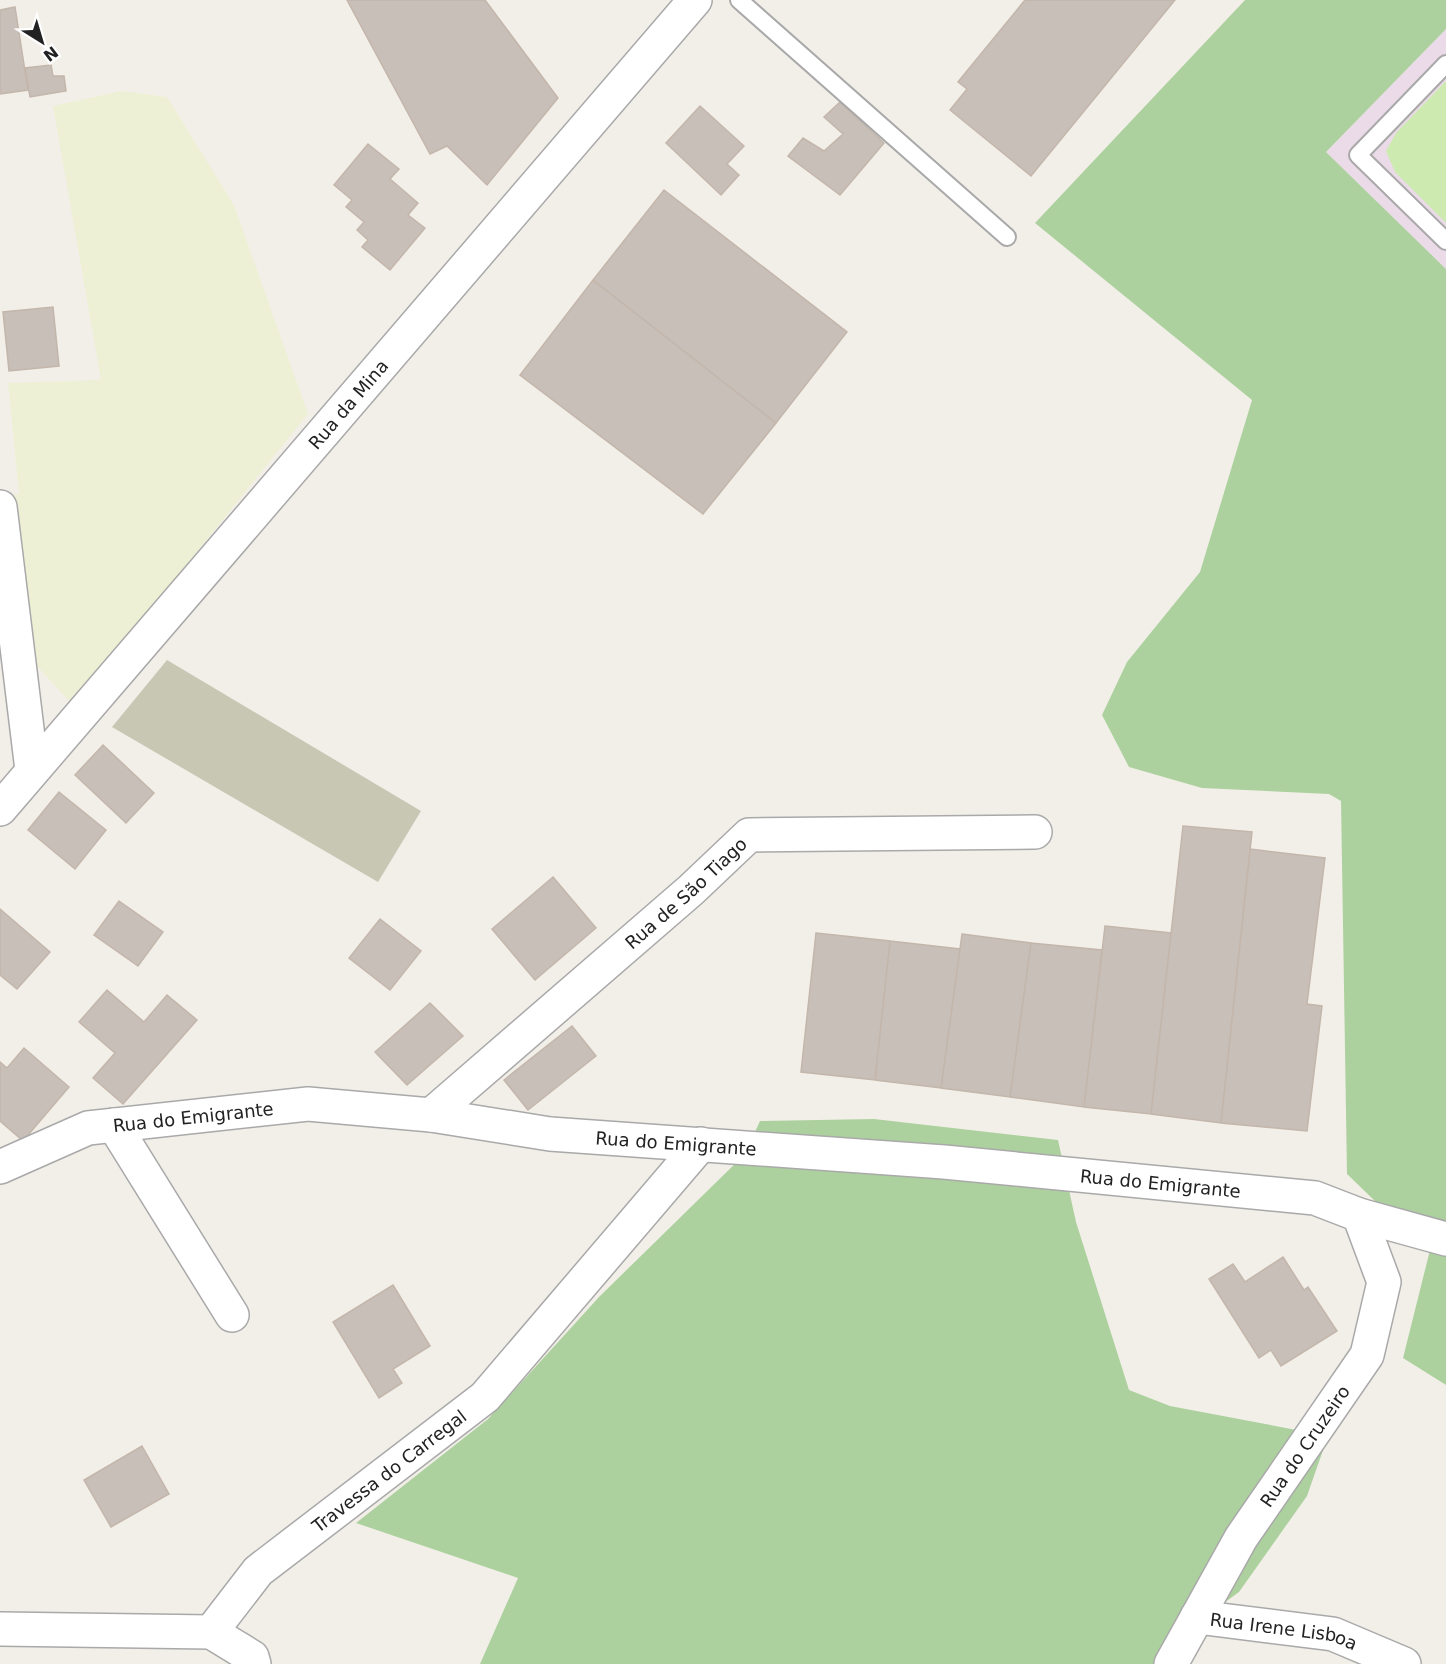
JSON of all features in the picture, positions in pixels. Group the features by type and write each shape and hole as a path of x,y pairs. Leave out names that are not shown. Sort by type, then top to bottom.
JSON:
{"street":[{"name":"Rua da Mina","path":"0,809 695,0"},
{"path":"0,507 32,770"},
{"name":"Rua de São Tiago","path":"431,1115 682,897 749,835 1035,832"},
{"name":"Rua do Emigrante","path":"0,1167 88,1128 308,1104 431,1115 550,1134 944,1161 1315,1198 1359,1215 1446,1239"},
{"path":"114,1125 232,1315"},
{"name":"Travessa do Carregal","path":"211,1632 258,1571 485,1397 701,1144"},
{"name":"Rua do Cruzeiro","path":"1171,1664 1241,1538 1367,1355 1384,1282 1359,1215"},
{"name":"Rua Irene Lisboa","path":"1197,1617 1333,1634 1404,1664"},
{"path":"0,1629 211,1632 252,1657 254,1664"}],"lane":[{"path":"739,0 1007,237"},
{"path":"1446,64 1358,155 1446,241"}],"shaded area":[{"path":"1446,29 1446,269 1326,152"},
{"path":"122,91 167,97 234,205 308,414 188,563 70,702 22,650 0,657 0,497 19,494 8,383 101,380 53,106"},
{"path":"167,660 421,811 378,882 112,727"}],"green space":[{"path":"1245,0 1446,0 1446,29 1326,152 1446,269 1446,1385 1403,1358 1437,1222 1376,1202 1347,1174 1341,801 1329,794 1202,788 1129,767 1102,715 1127,662 1200,572 1252,400 1035,223"},
{"path":"1446,81 1446,223 1395,172 1386,151 1396,133"},
{"path":"874,1119 1058,1140 1076,1222 1129,1390 1170,1406 1328,1436 1307,1496 1239,1592 1162,1648 1155,1664 480,1664 518,1578 356,1523 488,1419 599,1297 745,1154 760,1121"}],"building":[{"path":"347,0 485,0 558,98 487,185 447,146 430,154"},
{"path":"1025,0 1175,0 1031,176 950,110 967,89 958,82"},
{"path":"15,7 28,90 0,94 0,10"},
{"path":"51,65 53,76 64,76 66,91 30,97 25,68"},
{"path":"840,102 884,143 840,195 788,156 803,138 824,151 843,134 824,117"},
{"path":"700,106 744,146 727,164 739,175 721,195 666,143"},
{"path":"368,144 399,169 390,179 418,203 408,215 425,228 390,270 362,247 368,240 357,230 364,222 346,207 352,200 334,185"},
{"path":"664,190 847,332 776,423 593,280"},
{"path":"593,280 776,423 703,514 520,375"},
{"path":"53,307 59,366 9,371 3,312"},
{"path":"103,745 154,793 126,823 75,775"},
{"path":"59,792 106,830 75,869 28,830"},
{"path":"1183,826 1252,832 1221,1123 1151,1114"},
{"path":"1250,849 1325,858 1307,1004 1322,1006 1307,1131 1221,1123"},
{"path":"553,877 596,928 535,980 492,929"},
{"path":"119,901 163,932 138,966 94,935"},
{"path":"0,909 50,952 17,989 0,975"},
{"path":"380,919 421,951 390,990 349,958"},
{"path":"1105,926 1171,933 1151,1114 1084,1107"},
{"path":"816,933 890,941 875,1080 801,1072"},
{"path":"962,934 1031,943 1010,1097 941,1088"},
{"path":"890,941 960,949 941,1088 875,1080"},
{"path":"1031,943 1102,950 1084,1107 1010,1097"},
{"path":"107,990 144,1022 167,995 197,1020 123,1104 93,1078 115,1053 79,1022"},
{"path":"430,1003 463,1036 407,1085 375,1052"},
{"path":"572,1026 596,1056 528,1110 504,1080"},
{"path":"24,1048 69,1087 23,1141 0,1121 0,1062 7,1068"},
{"path":"1283,1257 1304,1290 1308,1287 1337,1331 1281,1366 1271,1350 1259,1358 1209,1279 1233,1264 1245,1282"},
{"path":"393,1285 430,1346 393,1369 402,1383 379,1398 333,1322"},
{"path":"142,1446 169,1494 111,1527 84,1480"}]}
